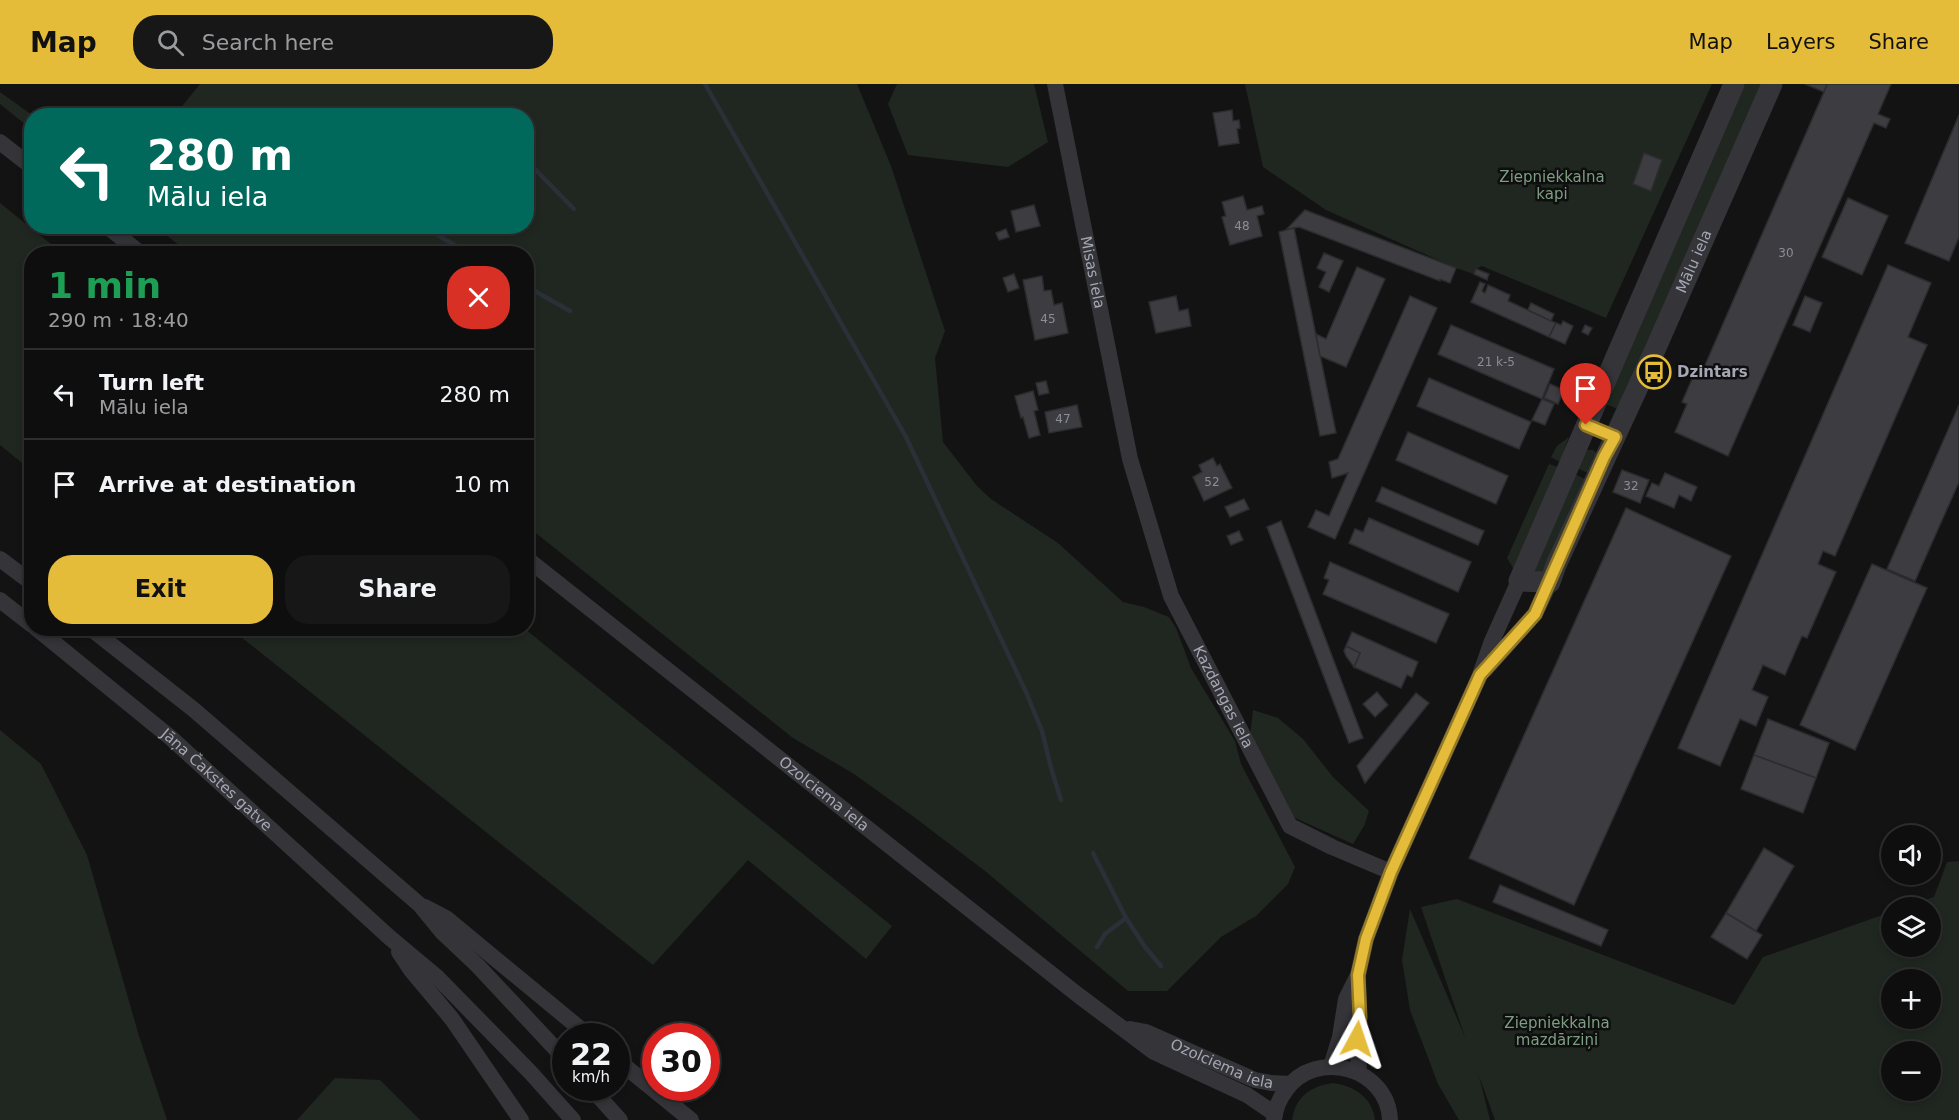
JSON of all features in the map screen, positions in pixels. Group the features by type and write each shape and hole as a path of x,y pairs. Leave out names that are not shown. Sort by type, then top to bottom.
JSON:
{"street":[{"name":"Misas iela","path":"1054,84 1130,459"},
{"name":"Mālu iela","path":"1331,1066 1340,1036 1346,999 1358,975 1366,939 1391,872 1480,675 1492,641 1734,84"},
{"name":"Mālu iela","path":"1480,675 1535,614 1772,84"},
{"path":"0,142 24,161"},
{"path":"117,234 131,246"},
{"path":"1586,425 1615,437"},
{"name":"Kazdangas iela","path":"1130,459 1171,596 1290,826 1391,872"},
{"path":"0,558 24,577"},
{"name":"Ozolciema iela","path":"534,564 1069,988 1154,1052 1247,1095 1274,1117 1280,1098 1290,1084 1309,1071 1331,1066"},
{"path":"1519,581 1550,582"},
{"path":"0,600 24,619"},
{"name":"Jāņa Čakstes gatve","path":"46,636 171,738 389,937 438,978 470,1009 573,1120"},
{"path":"100,636 194,709 420,905 442,932 478,966 552,1045"},
{"path":"420,905 446,918 573,1023"},
{"name":"Jāņa Čakstes gatve","path":"389,937 411,970 452,1019 521,1120"},
{"name":"Mālu iela","path":"1358,975 1359,1072"},
{"name":"Ozolciema iela","path":"1123,1028 1146,1032 1255,1080 1290,1084"},
{"path":"1331,1066 1345,1067 1359,1072 1374,1083 1384,1098 1390,1120"},
{"path":"630,1070 692,1120"},
{"path":"603,1101 620,1120"}],"green space":[{"path":"200,84 857,84 891,166 945,331 935,358 943,442 977,486 991,499 1058,543 1123,602 1169,617 1176,628 1191,668 1235,741 1241,764 1295,867 1288,884 1256,916 1221,937 1167,991 1128,991 985,871 854,774 793,738 534,532 534,246 180,246 165,234 534,234 534,108 181,108"},
{"path":"897,84 1034,84 1048,142 1008,167 908,155 888,104"},
{"name":"Ziepniekkalna kapi","path":"1245,84 1712,84 1606,318 1482,266 1476,269 1474,274 1456,268 1326,210 1263,167"},
{"path":"1744,84 1761,84 1618,409 1605,404"},
{"path":"0,92 24,109 24,123 0,104"},
{"path":"0,203 24,222 24,234 38,234 53,246 24,246 24,464 0,445"},
{"path":"1569,437 1560,462 1551,457 1557,446"},
{"path":"1586,450 1593,450 1597,453 1590,474 1577,468"},
{"path":"1549,464 1558,467 1516,568 1513,568 1507,558"},
{"path":"1574,474 1588,480 1542,573 1536,574 1533,570"},
{"path":"240,636 534,636 892,926 866,959 748,860 653,965"},
{"path":"1253,710 1278,718 1303,739 1333,777 1369,811 1364,826 1353,844 1295,818 1250,735"},
{"path":"0,730 41,764 87,855 139,1036 167,1120 0,1120"},
{"name":"Ziepniekkalna mazdārziņi","path":"1959,861 1959,1120 1495,1120 1479,1076 1490,1120 1459,1120 1438,1084 1410,1010 1402,960 1410,909 1465,1037 1421,907 1457,899 1734,1005 1763,957 1881,916 1881,957 1941,957 1941,897 1934,897 1938,885 1941,885 1947,862"},
{"path":"335,1078 380,1080 420,1120 297,1120"},
{"path":"1333,1083 1361,1094 1370,1105 1375,1120 1292,1120 1300,1099 1305,1094"}],"building":[{"path":"1805,84 1825,84 1827,85 1824,92"},
{"path":"1825,84 1891,84 1878,114 1890,119 1886,128 1874,123 1728,456 1675,432 1687,404 1682,402 1693,377 1699,379 1827,85"},
{"path":"1232,110 1233,121 1239,120 1240,128 1237,129 1239,143 1219,146 1213,113"},
{"path":"1959,115 1959,237 1949,261 1905,243"},
{"path":"1644,153 1662,160 1651,191 1633,184"},
{"path":"1243,196 1247,210 1262,206 1264,214 1257,216 1262,236 1230,245 1222,217 1226,216 1222,202"},
{"path":"1848,198 1888,216 1862,275 1822,257"},
{"path":"1034,205 1040,226 1016,232 1011,211"},
{"path":"1305,210 1456,268 1450,283 1299,227 1286,230"},
{"path":"1294,228 1336,433 1320,436 1279,232"},
{"path":"1006,229 1009,237 999,240 996,233"},
{"path":"1324,253 1343,261 1329,292 1319,287 1326,272 1317,268"},
{"path":"1888,265 1931,283 1908,337 1927,345 1835,556 1823,551 1818,564 1836,572 1807,638 1802,636 1785,675 1763,665 1752,690 1768,697 1756,726 1740,719 1720,766 1678,748"},
{"path":"1357,267 1385,279 1346,367 1320,356 1316,334 1326,339"},
{"path":"1476,269 1489,274 1487,280 1474,274"},
{"path":"1014,274 1019,288 1008,292 1003,278"},
{"path":"1042,276 1044,291 1051,290 1054,305 1062,303 1068,333 1035,340 1023,280"},
{"path":"1480,282 1485,284 1482,291 1485,293 1488,285 1510,295 1508,301 1556,323 1549,337 1471,302"},
{"path":"1176,296 1179,311 1188,309 1191,326 1156,333 1149,302"},
{"path":"1410,296 1437,308 1335,539 1308,527 1316,510 1329,516 1348,473 1332,478 1329,462 1338,459"},
{"path":"1805,296 1822,303 1810,332 1793,325"},
{"path":"1531,303 1554,314 1551,321 1528,310"},
{"path":"1563,321 1573,326 1565,344 1549,337 1556,323 1561,325"},
{"path":"1451,325 1554,369 1542,399 1438,354"},
{"path":"1585,325 1592,328 1588,335 1582,332"},
{"path":"1573,376 1578,378 1576,383 1571,381"},
{"path":"1429,378 1531,422 1519,449 1417,406"},
{"path":"1046,381 1049,393 1039,395 1036,383"},
{"path":"1550,384 1564,390 1558,404 1544,398"},
{"path":"1033,391 1038,410 1034,411 1040,435 1029,438 1015,396"},
{"path":"1542,399 1554,404 1545,425 1532,420"},
{"path":"1077,405 1082,427 1049,433 1045,412"},
{"path":"1959,405 1959,482 1915,581 1887,569"},
{"path":"1408,432 1508,476 1496,504 1396,460"},
{"path":"1213,458 1217,466 1220,464 1232,488 1204,501 1193,477 1202,472 1199,465"},
{"path":"1622,470 1649,480 1640,503 1613,492"},
{"path":"1665,473 1697,487 1691,501 1679,495 1674,508 1646,496 1652,483 1659,486"},
{"path":"1382,487 1484,531 1478,545 1376,501"},
{"path":"1244,499 1249,509 1230,517 1225,507"},
{"path":"1626,508 1731,556 1574,905 1469,858"},
{"path":"1369,518 1471,562 1458,592 1349,543 1355,529 1363,532"},
{"path":"1281,521 1363,738 1349,743 1267,527"},
{"path":"1239,531 1243,540 1231,545 1227,536"},
{"path":"1330,562 1449,614 1436,643 1323,594 1329,580 1324,578"},
{"path":"1872,564 1927,588 1855,750 1800,725"},
{"path":"1352,632 1418,662 1412,677 1407,675 1401,688 1354,667 1360,653 1346,646"},
{"path":"1346,646 1360,653 1354,667 1344,651"},
{"path":"1377,692 1388,705 1375,717 1363,704"},
{"path":"1416,693 1429,703 1365,783 1357,766"},
{"path":"1768,719 1829,743 1816,778 1754,755"},
{"path":"1754,755 1816,778 1803,813 1741,789"},
{"path":"1764,848 1794,866 1756,931 1726,913"},
{"path":"1500,885 1608,930 1601,946 1493,902"},
{"path":"1726,913 1762,935 1747,959 1711,937"}],"waterway":[{"path":"705,84 906,437 1026,692 1042,731 1061,800"},
{"path":"534,168 574,209"},
{"path":"436,234 456,246"},
{"path":"534,291 570,311"},
{"path":"1093,853 1126,918 1105,934 1097,947"},
{"path":"1126,918 1161,966"}],"place":[{"name":"Dzintars","path":"1654,372"}],"route":[{"path":"1357,1039 1360,1017 1358,975 1366,939 1391,872 1480,675 1535,614 1615,437 1586,425"}]}
